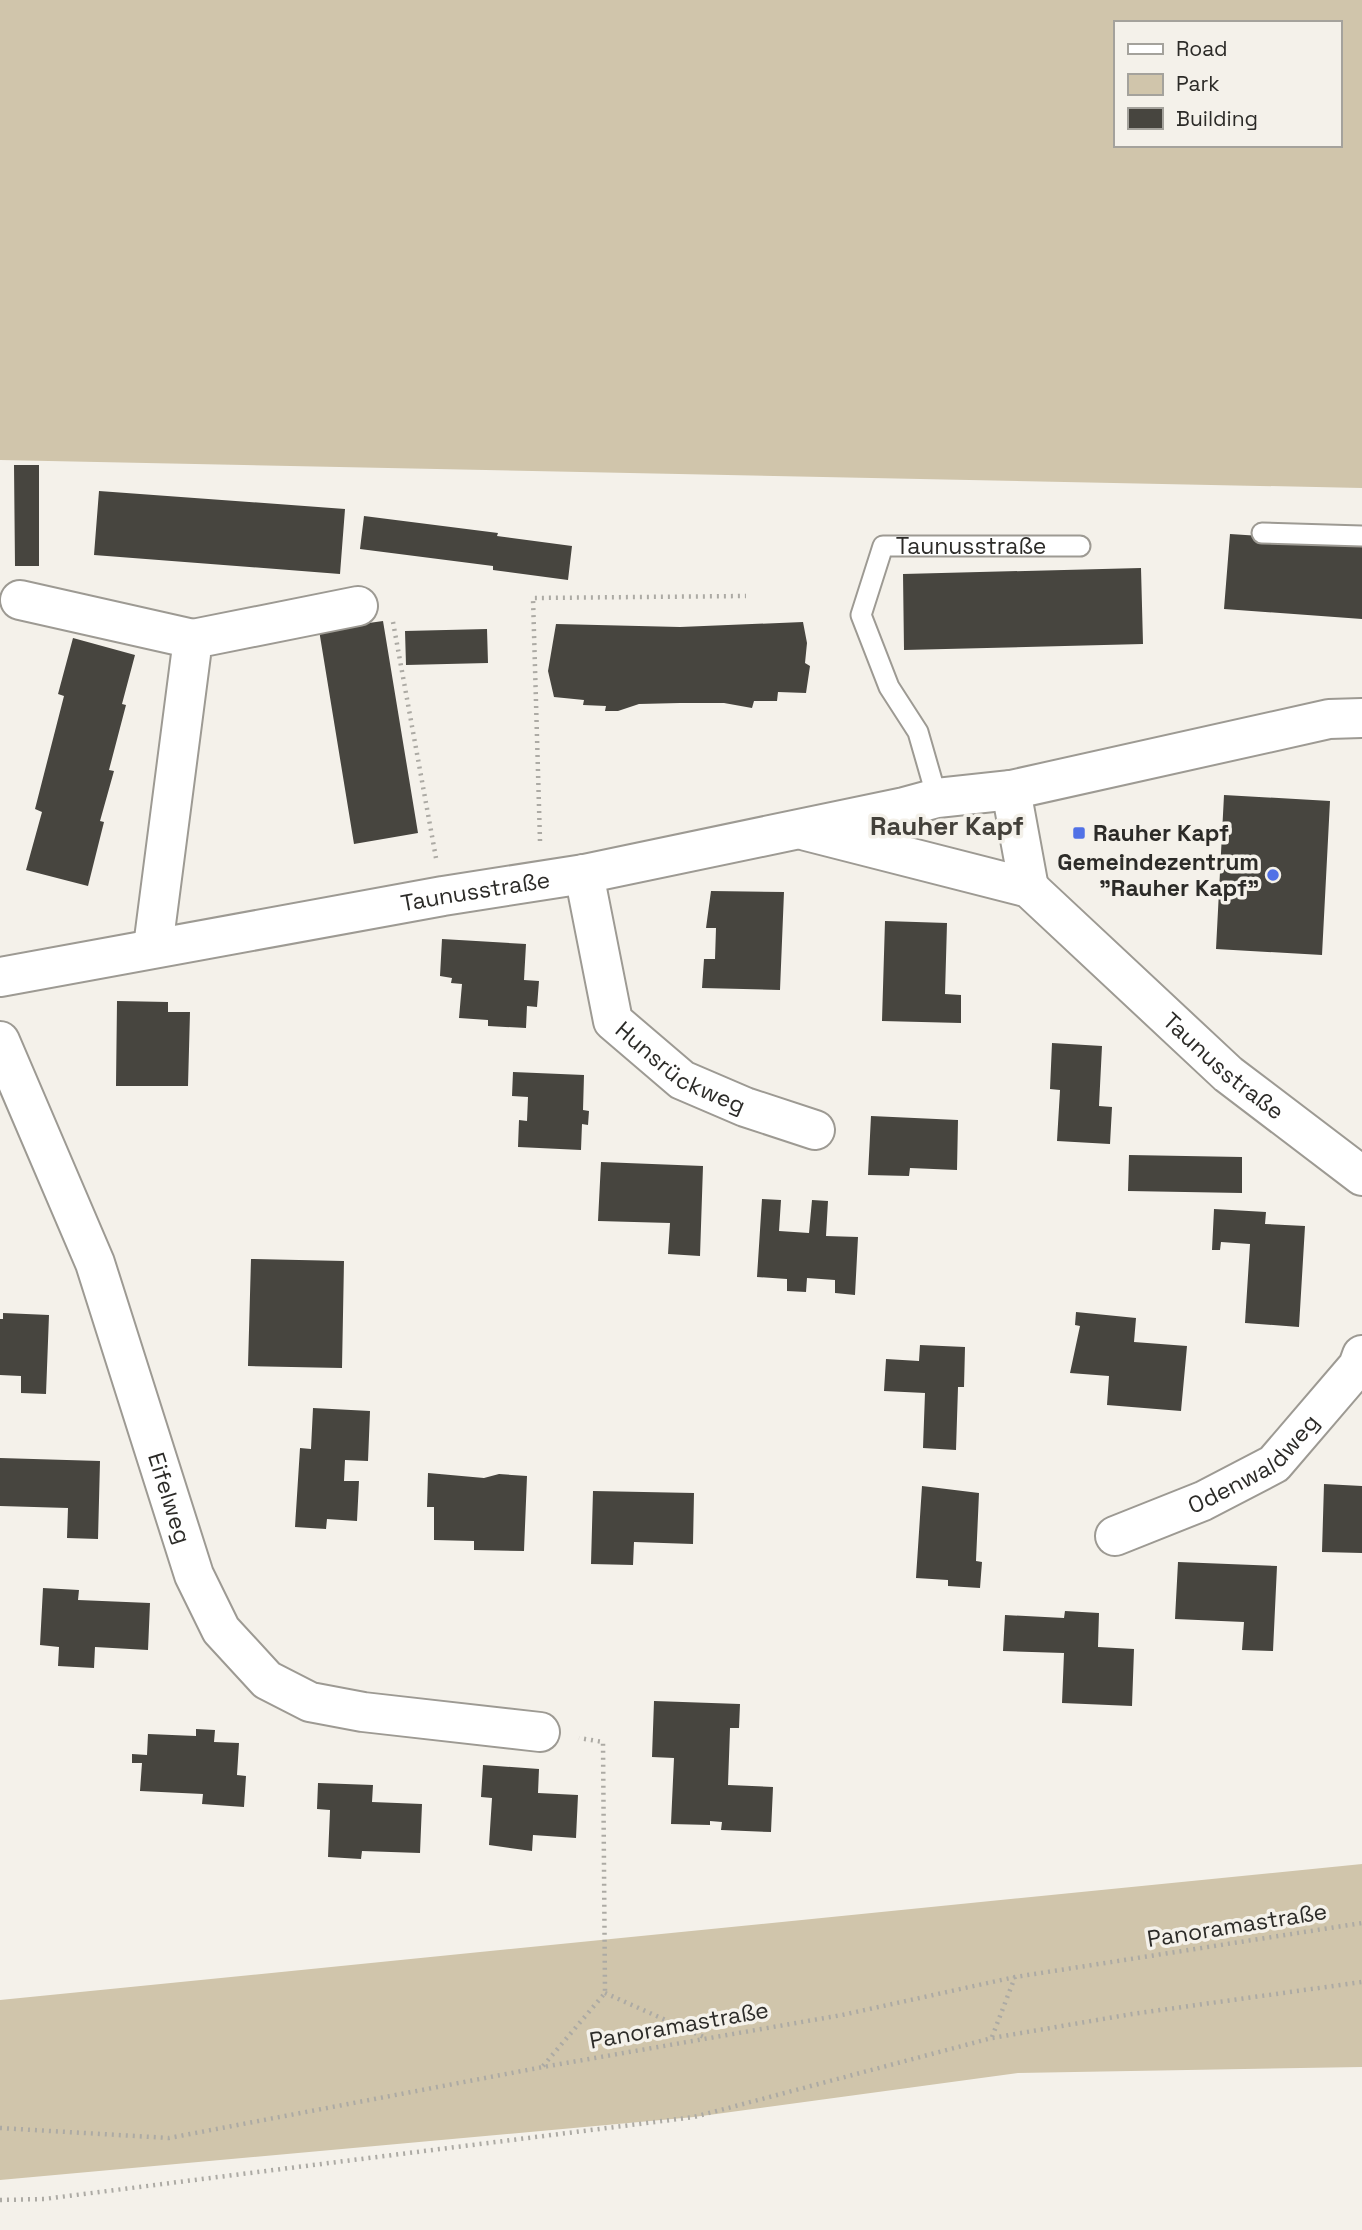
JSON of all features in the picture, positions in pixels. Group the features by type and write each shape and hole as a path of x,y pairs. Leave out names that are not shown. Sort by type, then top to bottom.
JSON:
{"street":[{"path":"20,600 193,639 358,606"},
{"path":"153,947 193,639"},
{"name":"Taunusstraße","path":"0,976 443,896 584,874 937,798 1011,790 1329,719 1362,718"},
{"path":"1011,790 1029,888"},
{"name":"Taunusstraße","path":"797,829 1029,888 1228,1074 1362,1176"},
{"name":"Hunsrückweg","path":"584,874 613,1021 682,1080 745,1107 815,1130"},
{"name":"Eifelweg","path":"0,1041 95,1263 194,1575 221,1630 267,1680 310,1702 363,1712 540,1732"},
{"name":"Odenwaldweg","path":"1115,1536 1203,1501 1274,1464 1358,1366 1362,1355"}],"lane":[{"path":"1262,533 1362,536"},
{"name":"Taunusstraße","path":"937,798 918,732 889,687 861,615 883,546 1080,546"}],"path":[{"path":"542,881 533,598 746,596"},
{"path":"398,654 443,896"},
{"path":"540,1732 603,1742 605,1993 543,2067"},
{"name":"Panoramastraße","path":"0,2128 169,2138 543,2067 842,2015 1015,1977 1362,1923"},
{"path":"992,2038 1015,1977"},
{"path":"0,2200 44,2199 694,2117 992,2038 1132,2014 1362,1982"},
{"path":"605,1993 706,2038"}],"green space":[{"path":"0,0 1362,0 1362,488 0,460"},
{"path":"1362,1864 1362,2067 1018,2073 694,2117 0,2180 0,2000"}],"building":[{"path":"14,465 39,465 39,566 15,566"},
{"path":"99,491 345,509 340,574 94,555"},
{"path":"364,516 498,533 497,536 572,546 568,580 493,570 493,566 360,549"},
{"path":"1230,534 1362,543 1362,619 1224,609"},
{"path":"1141,568 1143,644 904,650 903,574"},
{"path":"383,621 418,833 354,844 319,630"},
{"path":"803,622 807,643 805,663 810,666 806,693 778,692 777,701 754,701 752,708 724,703 680,703 639,704 618,711 605,711 606,706 583,705 584,700 554,697 548,671 556,624 680,627"},
{"path":"487,629 488,663 406,665 405,631"},
{"path":"73,638 135,655 122,704 126,705 109,770 114,771 100,821 104,822 88,886 26,870 42,812 35,809 64,696 58,694"},
{"name":"Gemeindezentrum \"Rauher Kapf\"","path":"1224,795 1330,801 1322,955 1216,949"},
{"path":"711,891 784,892 780,990 702,988 704,959 715,959 716,928 706,928"},
{"path":"885,921 947,923 945,994 961,995 961,1023 882,1021"},
{"path":"442,939 526,944 524,980 539,981 537,1007 527,1006 526,1028 488,1026 488,1020 459,1018 462,984 451,983 452,978 440,976"},
{"path":"117,1001 168,1002 168,1012 190,1012 188,1086 116,1086"},
{"path":"1052,1043 1102,1046 1099,1106 1112,1107 1110,1144 1057,1141 1060,1090 1050,1089"},
{"path":"513,1072 584,1075 583,1110 589,1111 588,1125 582,1124 581,1150 518,1147 519,1120 527,1121 528,1097 512,1096"},
{"path":"871,1116 958,1120 957,1170 910,1168 909,1176 868,1175"},
{"path":"1129,1155 1242,1157 1242,1193 1128,1191"},
{"path":"601,1162 703,1166 700,1256 668,1254 670,1223 598,1221"},
{"path":"762,1199 781,1200 779,1231 809,1233 812,1200 828,1201 826,1236 858,1237 855,1295 835,1293 835,1280 807,1278 806,1292 787,1291 787,1279 757,1277"},
{"path":"1214,1209 1266,1212 1265,1224 1305,1226 1299,1327 1245,1323 1250,1244 1221,1242 1220,1250 1212,1250"},
{"path":"251,1259 344,1261 342,1368 248,1366"},
{"path":"1076,1312 1136,1318 1134,1342 1187,1346 1181,1411 1107,1405 1109,1376 1070,1373 1080,1326 1075,1325"},
{"path":"3,1313 49,1315 46,1394 21,1393 21,1376 0,1375 0,1319 3,1319"},
{"path":"920,1345 965,1347 964,1387 958,1387 956,1450 923,1448 925,1393 884,1391 886,1359 919,1361"},
{"path":"313,1408 370,1411 368,1461 345,1460 344,1481 359,1481 357,1521 327,1519 326,1529 295,1527 300,1448 311,1449"},
{"path":"0,1458 100,1461 98,1539 67,1538 68,1508 0,1506"},
{"path":"428,1473 484,1478 499,1474 527,1476 524,1551 474,1550 474,1541 434,1540 434,1507 427,1507"},
{"path":"1324,1484 1362,1486 1362,1553 1322,1552"},
{"path":"922,1486 979,1493 976,1561 982,1562 980,1588 948,1586 948,1580 916,1578"},
{"path":"593,1491 694,1493 693,1544 634,1542 633,1565 591,1564"},
{"path":"1178,1562 1277,1566 1273,1651 1242,1650 1244,1622 1175,1619"},
{"path":"43,1588 79,1590 78,1600 150,1603 148,1650 95,1647 94,1668 58,1666 59,1647 40,1645"},
{"path":"1065,1611 1099,1613 1098,1647 1134,1649 1132,1706 1062,1703 1064,1653 1003,1651 1005,1615 1064,1618"},
{"path":"654,1701 740,1704 739,1728 730,1728 728,1785 773,1787 771,1832 721,1830 722,1822 710,1821 710,1825 671,1824 674,1758 652,1757"},
{"path":"196,1729 215,1730 214,1742 239,1743 237,1775 246,1776 244,1807 202,1804 203,1794 140,1791 142,1763 132,1763 132,1754 147,1755 148,1734 196,1736"},
{"path":"483,1765 539,1769 538,1793 578,1795 576,1838 533,1835 532,1851 489,1845 492,1798 481,1797"},
{"path":"318,1783 373,1785 372,1802 422,1804 420,1853 362,1851 361,1859 328,1857 330,1810 317,1809"}],"place":[{"name":"Rauher Kapf","path":"1079,833"},
{"name":"Gemeindezentrum \"Rauher Kapf\"","path":"1273,875"}],"district":[{"name":"Rauher Kapf","path":"947,826"}]}
